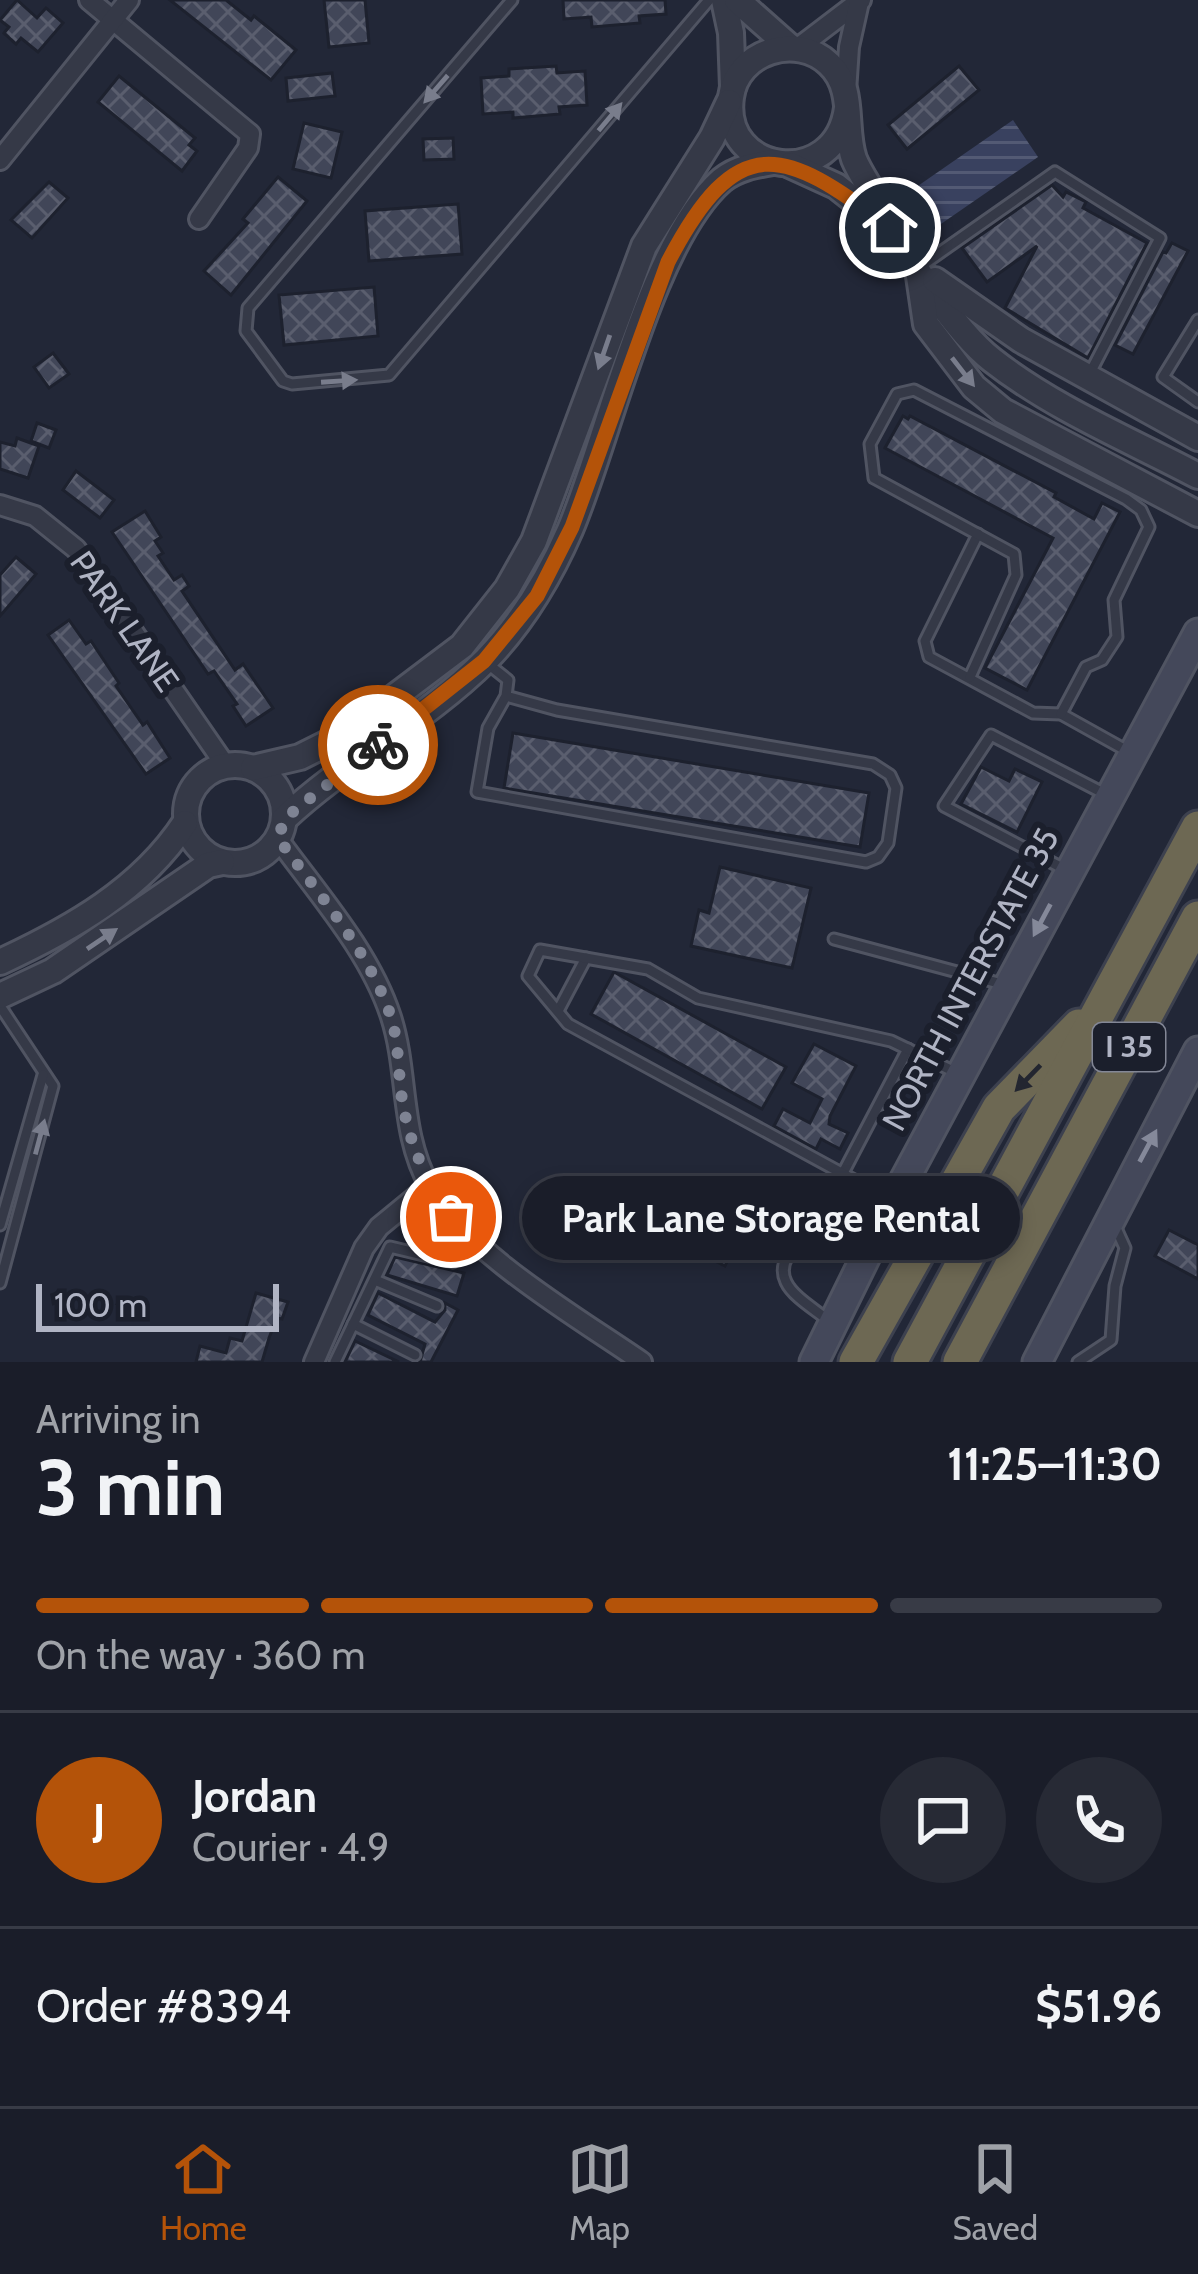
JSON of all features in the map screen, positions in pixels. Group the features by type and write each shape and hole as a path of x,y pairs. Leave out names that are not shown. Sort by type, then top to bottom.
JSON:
{"highway":[{"name":"I 35","path":"910,1362 1198,828"},
{"name":"I 35","path":"960,1362 1198,917"},
{"path":"856,1362 999,1108 1110,994"}],"main road":[{"name":"NORTH INTERSTATE 35","path":"814,1362 960,1074 1198,633"},
{"path":"1037,1362 1198,1051"}],"street":[{"path":"89,0 250,134 248,148 199,219"},
{"path":"0,160 130,0"},
{"path":"724,0 731,33 736,131 758,156 836,186 890,228"},
{"path":"0,996 53,971 208,865 249,862 261,856 281,828 484,661 537,596 572,527 668,262 707,197 737,171 825,152 838,138 847,101 830,64 794,48 737,0"},
{"path":"0,962 55,937 154,864 185,823 193,788 213,770 253,768 299,757 344,735 462,646 507,589 525,557 644,246 712,138 732,93 755,58 794,48 860,1"},
{"path":"860,1 849,47 847,101 854,159 890,228 918,268 988,358 1198,476"},
{"path":"918,268 1021,340 1198,438"},
{"path":"918,268 926,324 974,387 1038,441 1198,514"},
{"path":"621,302 649,311"},
{"path":"556,478 584,487"},
{"name":"PARK LANE","path":"0,505 35,516 76,549 226,766"},
{"path":"462,646 484,661"},
{"path":"253,768 280,792 281,828 375,978 392,1020 403,1102 429,1186 476,1241 643,1362"},
{"path":"185,823 196,845 222,862"},
{"path":"314,1362 364,1248 379,1226 429,1186"}],"lane":[{"path":"512,0 248,308 246,331 284,381 389,375 709,0"},
{"path":"918,268 1055,172 1160,238 1088,377"},
{"path":"1198,320 1163,377 1198,402"},
{"path":"970,677 1016,575 1014,554 874,478 870,444 897,394 914,390 1038,441 1142,510 1149,527 1114,600 1117,637 1102,660 1086,667 1061,714"},
{"path":"978,535 925,641 929,658 1033,713 1061,714 1131,753"},
{"path":"484,661 508,680 506,696 488,728 477,792 866,862 878,857 888,843 896,788 890,775 873,764 557,710 506,696"},
{"path":"1068,871 944,806 991,735 1108,795"},
{"path":"834,939 1007,986"},
{"path":"893,1202 568,1024 528,976 540,950 648,969 698,998 891,1041 960,1074"},
{"path":"558,1011 586,958"},
{"path":"0,1006 53,1086 0,1283"},
{"path":"843,1173 908,1049"},
{"path":"0,1225 43,1075"},
{"path":"6,1203 21,1208"},
{"path":"1078,1362 1111,1340 1114,1286 1125,1248 1111,1216"},
{"path":"833,1324 785,1281 784,1271 797,1242 830,1227 874,1243"},
{"path":"335,1362 390,1247 453,1262 476,1241"},
{"path":"375,1280 437,1306"},
{"path":"353,1324 416,1355"}],"water":[{"path":"1013,120 1038,157 938,226 912,190"}],"building":[{"path":"17,0 37,18 46,8 63,23 38,52 21,38 16,44 4,33 9,27 0,20"},
{"path":"170,0 226,0 296,50 271,80"},
{"path":"324,0 365,0 369,43 329,47"},
{"path":"563,0 665,0 666,14 639,16 640,23 592,27 591,17 564,19"},
{"path":"556,66 557,73 585,71 587,105 559,107 560,114 513,118 513,112 483,114 481,78 509,76 509,69"},
{"path":"959,66 979,90 907,149 888,125"},
{"path":"332,73 335,96 288,101 286,78"},
{"path":"119,76 195,138 189,145 197,151 182,171 98,102"},
{"path":"304,123 342,132 331,178 293,169"},
{"path":"453,138 454,159 424,160 423,139"},
{"path":"278,177 307,201 231,295 204,271 248,223 243,219"},
{"path":"49,182 68,198 32,238 11,220"},
{"path":"1052,185 1063,197 1066,192 1086,202 1083,208 1147,243 1088,358 1005,308 1037,246 987,282 962,248"},
{"path":"458,204 462,254 369,261 365,211"},
{"path":"1172,243 1188,251 1133,354 1115,345"},
{"path":"374,287 378,336 284,345 279,295"},
{"path":"53,353 69,374 49,388 34,367"},
{"path":"903,416 1056,493 1054,497 1094,519 1102,503 1120,512 1027,690 985,668 1053,538 885,448"},
{"path":"37,423 56,430 49,448 31,441"},
{"path":"17,438 39,446 28,478 0,469 0,442 15,446"},
{"path":"76,471 114,500 100,518 63,490"},
{"path":"145,511 161,537 155,541 163,553 158,556 174,580 182,575 189,586 182,591 235,670 243,664 273,708 246,726 233,706 237,704 214,671 208,674 112,532"},
{"path":"16,557 36,574 0,616 0,575"},
{"path":"69,620 86,644 91,641 119,683 116,686 170,758 146,774 48,635"},
{"path":"513,733 869,793 860,847 504,788"},
{"path":"981,767 1009,781 1015,769 1042,782 1017,832 961,804"},
{"path":"720,867 811,888 792,968 691,946 699,910 709,913"},
{"path":"614,972 786,1067 762,1109 591,1014"},
{"path":"814,1044 856,1066 830,1116 829,1124 848,1133 840,1149 821,1139 816,1149 774,1126 783,1109 810,1123 822,1099 792,1083"},
{"path":"731,1202 752,1213 725,1266 704,1255"},
{"path":"1169,1230 1198,1245 1198,1279 1155,1256"},
{"path":"395,1257 464,1273 457,1296 387,1275"},
{"path":"256,1293 288,1302 282,1319 277,1318 262,1362 196,1362 200,1346 226,1353 230,1338 242,1341"},
{"path":"378,1293 435,1322 445,1303 458,1310 431,1362 420,1362 425,1344 368,1315"},
{"path":"355,1341 399,1362 345,1362"}],"way so far":[{"path":"378,745 302,802 285,818 278,838 375,978 392,1020 414,1146 429,1186 451,1217"}],"place":[{"name":"Park Lane Storage Rental","path":"451,1217"}],"route":[{"path":"378,745 484,661 537,596 572,527 668,262 685,230 722,181 752,165 790,165 836,186 890,228"}]}
